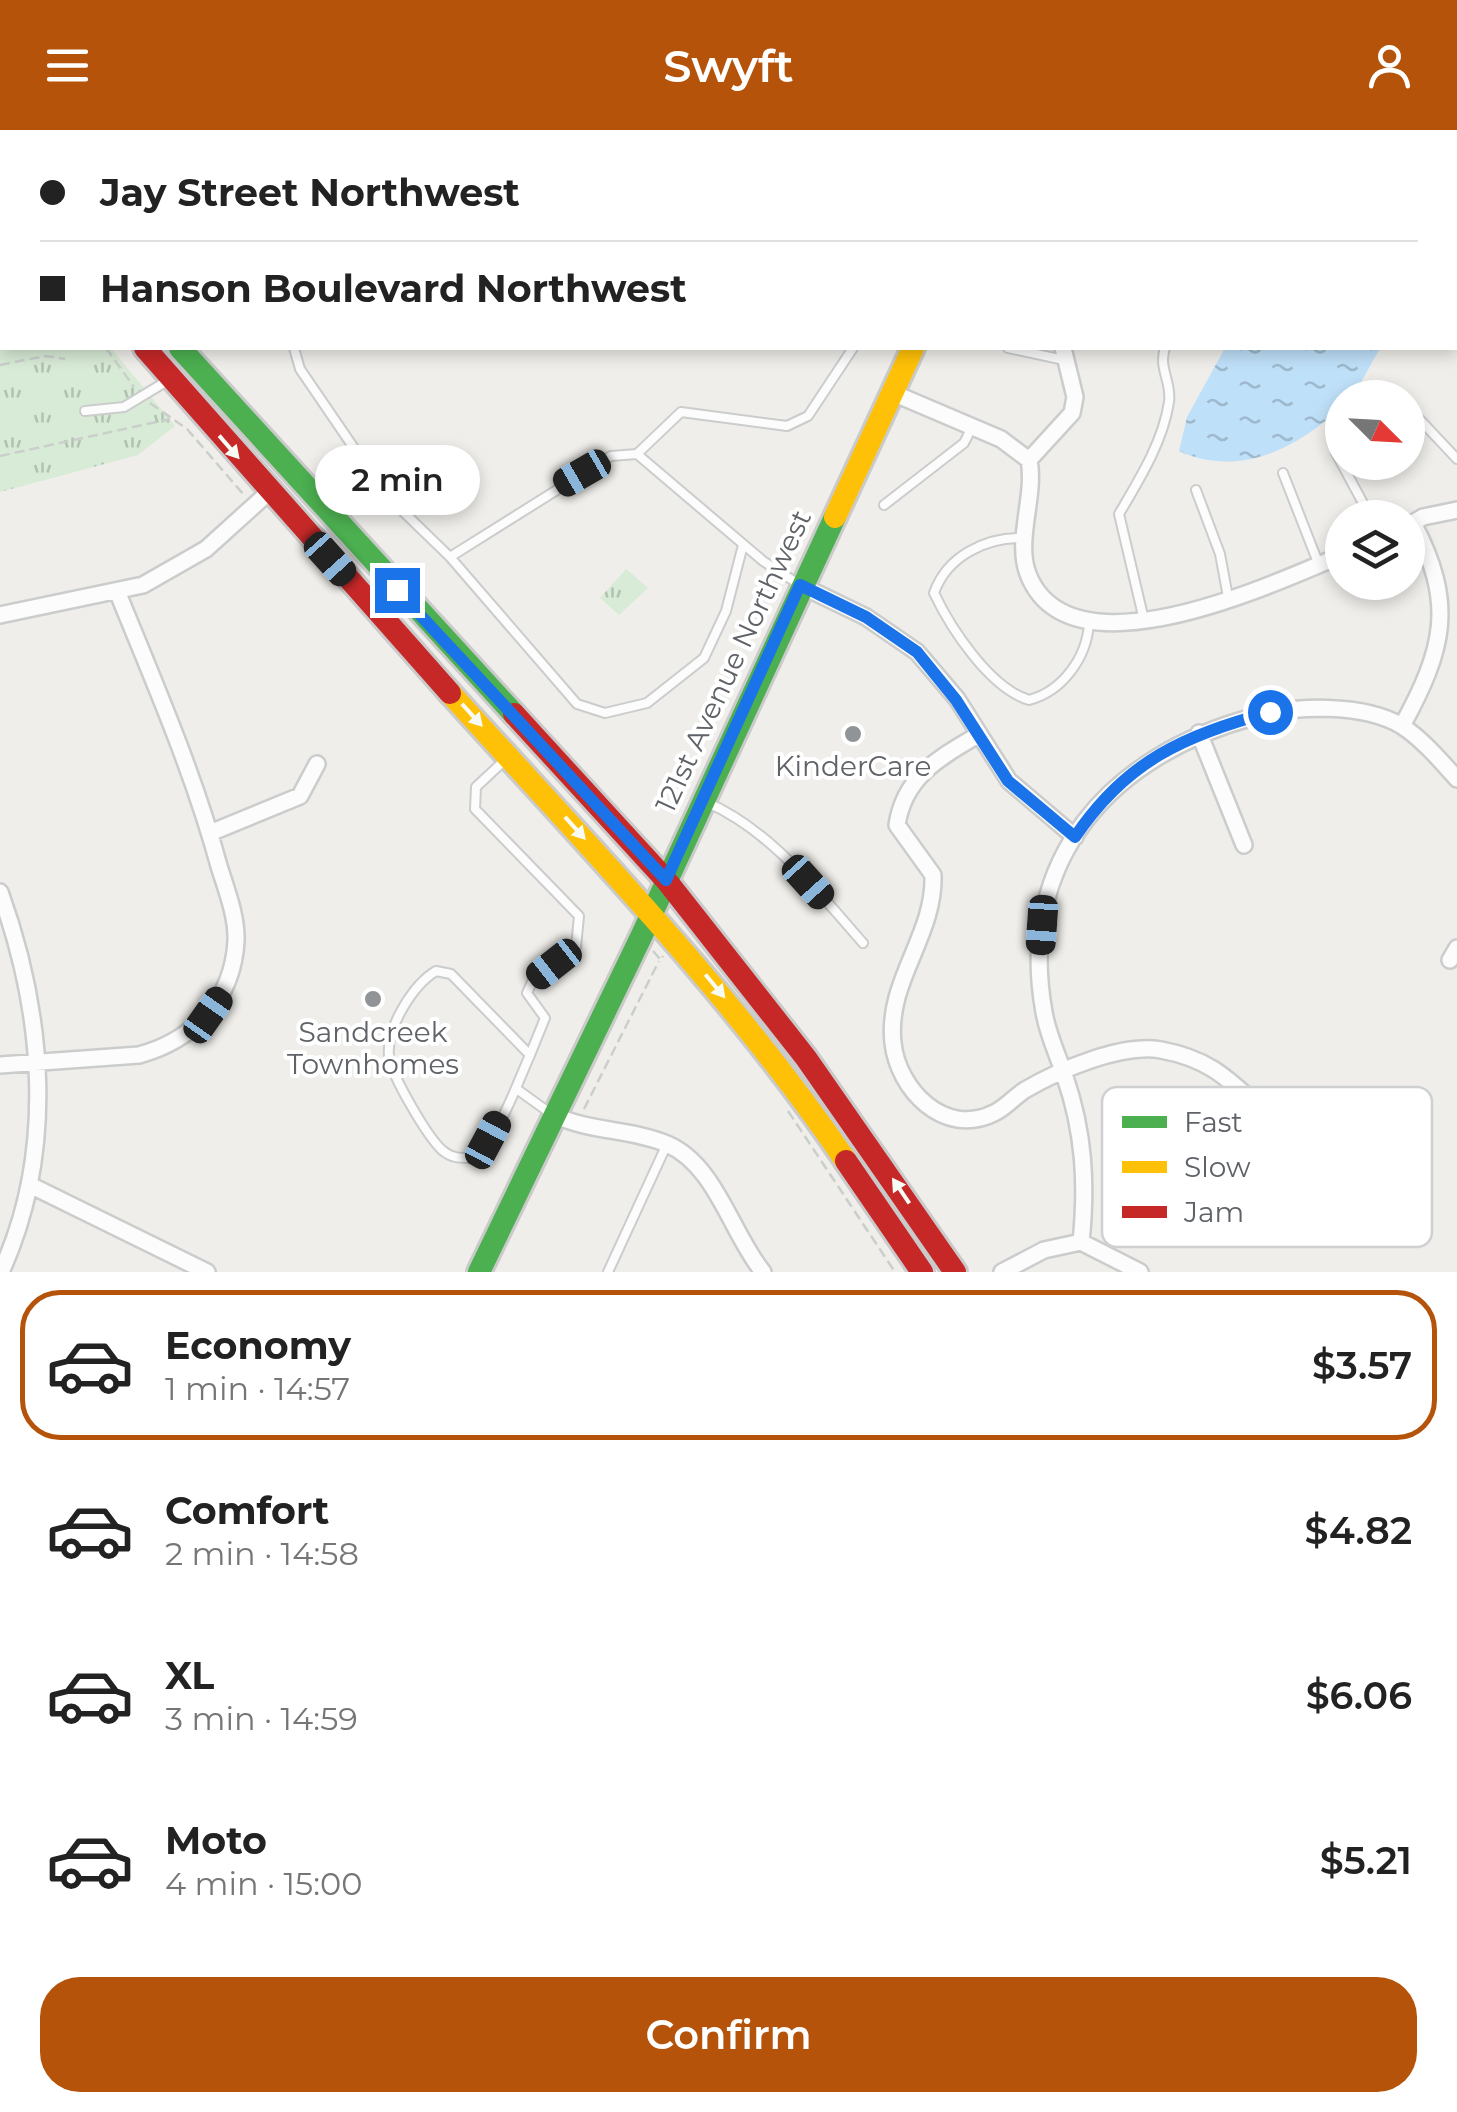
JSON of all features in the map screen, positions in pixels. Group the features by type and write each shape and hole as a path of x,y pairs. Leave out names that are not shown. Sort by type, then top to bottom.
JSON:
{"main road":[{"path":"147,350 261,499 510,756 652,912 780,1064 922,1272"},
{"path":"182,350 666,880 806,1058 955,1272"},
{"name":"121st Avenue Northwest","path":"479,1272 565,1120 702,800 912,350"},
{"path":"170,379 180,374 195,379 374,579 397,590"}],"street":[{"path":"1064,354 1075,397 1072,413 1029,460 1026,571 1041,597 1063,614 1088,623 1144,620 1228,597 1325,563"},
{"path":"893,392 1000,439 1029,460"},
{"path":"0,616 143,586 186,564 261,499"},
{"path":"1425,520 1457,510"},
{"path":"1402,726 1436,656 1441,634 1440,587 1425,556"},
{"path":"800,585 866,617 917,652 956,700 1008,781 1075,837"},
{"path":"0,1065 140,1055 161,1049 184,1038 225,990 236,926 201,799 117,591"},
{"path":"1081,1242 1084,1161 1064,1074 1046,1026 1040,958 1050,894 1075,837 1124,777 1199,733 1270,712 1322,709 1376,716 1402,726 1457,779"},
{"path":"1199,733 1244,845"},
{"path":"978,735 930,762 900,806 897,825 933,876 934,897 898,982 892,1013 896,1057 906,1080 926,1106 960,1118 993,1114 1028,1088 1119,1050 1140,1048 1214,1066 1237,1087"},
{"path":"210,833 300,796 316,764"},
{"path":"0,892 27,982 38,1061 32,1186 2,1272"},
{"path":"565,1120 667,1144 685,1154 708,1180 736,1235 764,1272"},
{"path":"32,1186 207,1272"},
{"path":"1002,1272 1044,1250 1081,1242 1140,1272"}],"lane":[{"path":"295,350 300,369 386,495 450,556 578,704 605,713 647,702 704,658 726,611 744,545"},
{"path":"450,556 612,456 638,454 680,412 787,426 808,416 851,350"},
{"path":"1027,350 1064,354"},
{"path":"1144,620 1120,514 1144,471 1166,417 1170,397 1160,362 1164,350"},
{"path":"85,411 124,407 170,379"},
{"path":"1425,425 1457,460"},
{"path":"884,505 964,443 972,427"},
{"path":"638,454 744,545 800,585"},
{"path":"1284,473 1320,565"},
{"path":"1196,490 1220,554 1228,597"},
{"path":"1026,538 995,537 942,571 934,593 943,613 994,677 1013,695 1029,700 1056,686 1082,656 1088,623"},
{"path":"510,756 476,787 475,809 579,916 576,947 533,980 527,993 545,1018 542,1036 530,1055 518,1090 480,1150 470,1158 455,1158 426,1131 388,1056 392,1035 418,982 436,971 451,974 476,996 530,1055"},
{"path":"702,800 734,814 758,832 864,943"},
{"path":"518,1090 565,1120"},
{"path":"608,1272 667,1144"}],"path":[{"path":"108,350 142,396 187,429 261,499"},
{"path":"0,364 45,356 65,360"},
{"path":"0,456 170,420"},
{"path":"565,1120 656,963 672,961"},
{"path":"784,1104 895,1272"}],"green space":[{"path":"0,350 113,350 175,426 138,455 0,492"},
{"path":"626,569 648,588 619,615 600,598"}],"water":[{"path":"1224,350 1379,350 1362,380 1325,380 1325,421 1287,446 1245,460 1201,459 1179,451 1187,417"}],"traffic: fast":[{"path":"182,350 514,714"},
{"path":"479,1272 641,937 835,517"}],"traffic: slow":[{"path":"835,517 912,350"},
{"path":"450,693 706,979 846,1161"}],"traffic: jam":[{"path":"147,350 450,693"},
{"path":"514,714 666,880 806,1058 955,1272"},
{"path":"846,1161 922,1272"}],"place":[{"name":"KinderCare","path":"853,734"},
{"name":"Sandcreek Townhomes","path":"373,999"}],"route":[{"path":"397,590 666,880 800,585 866,617 917,652 956,700 1008,781 1075,837 1092,811 1124,777 1170,746 1207,730 1270,712"}]}
